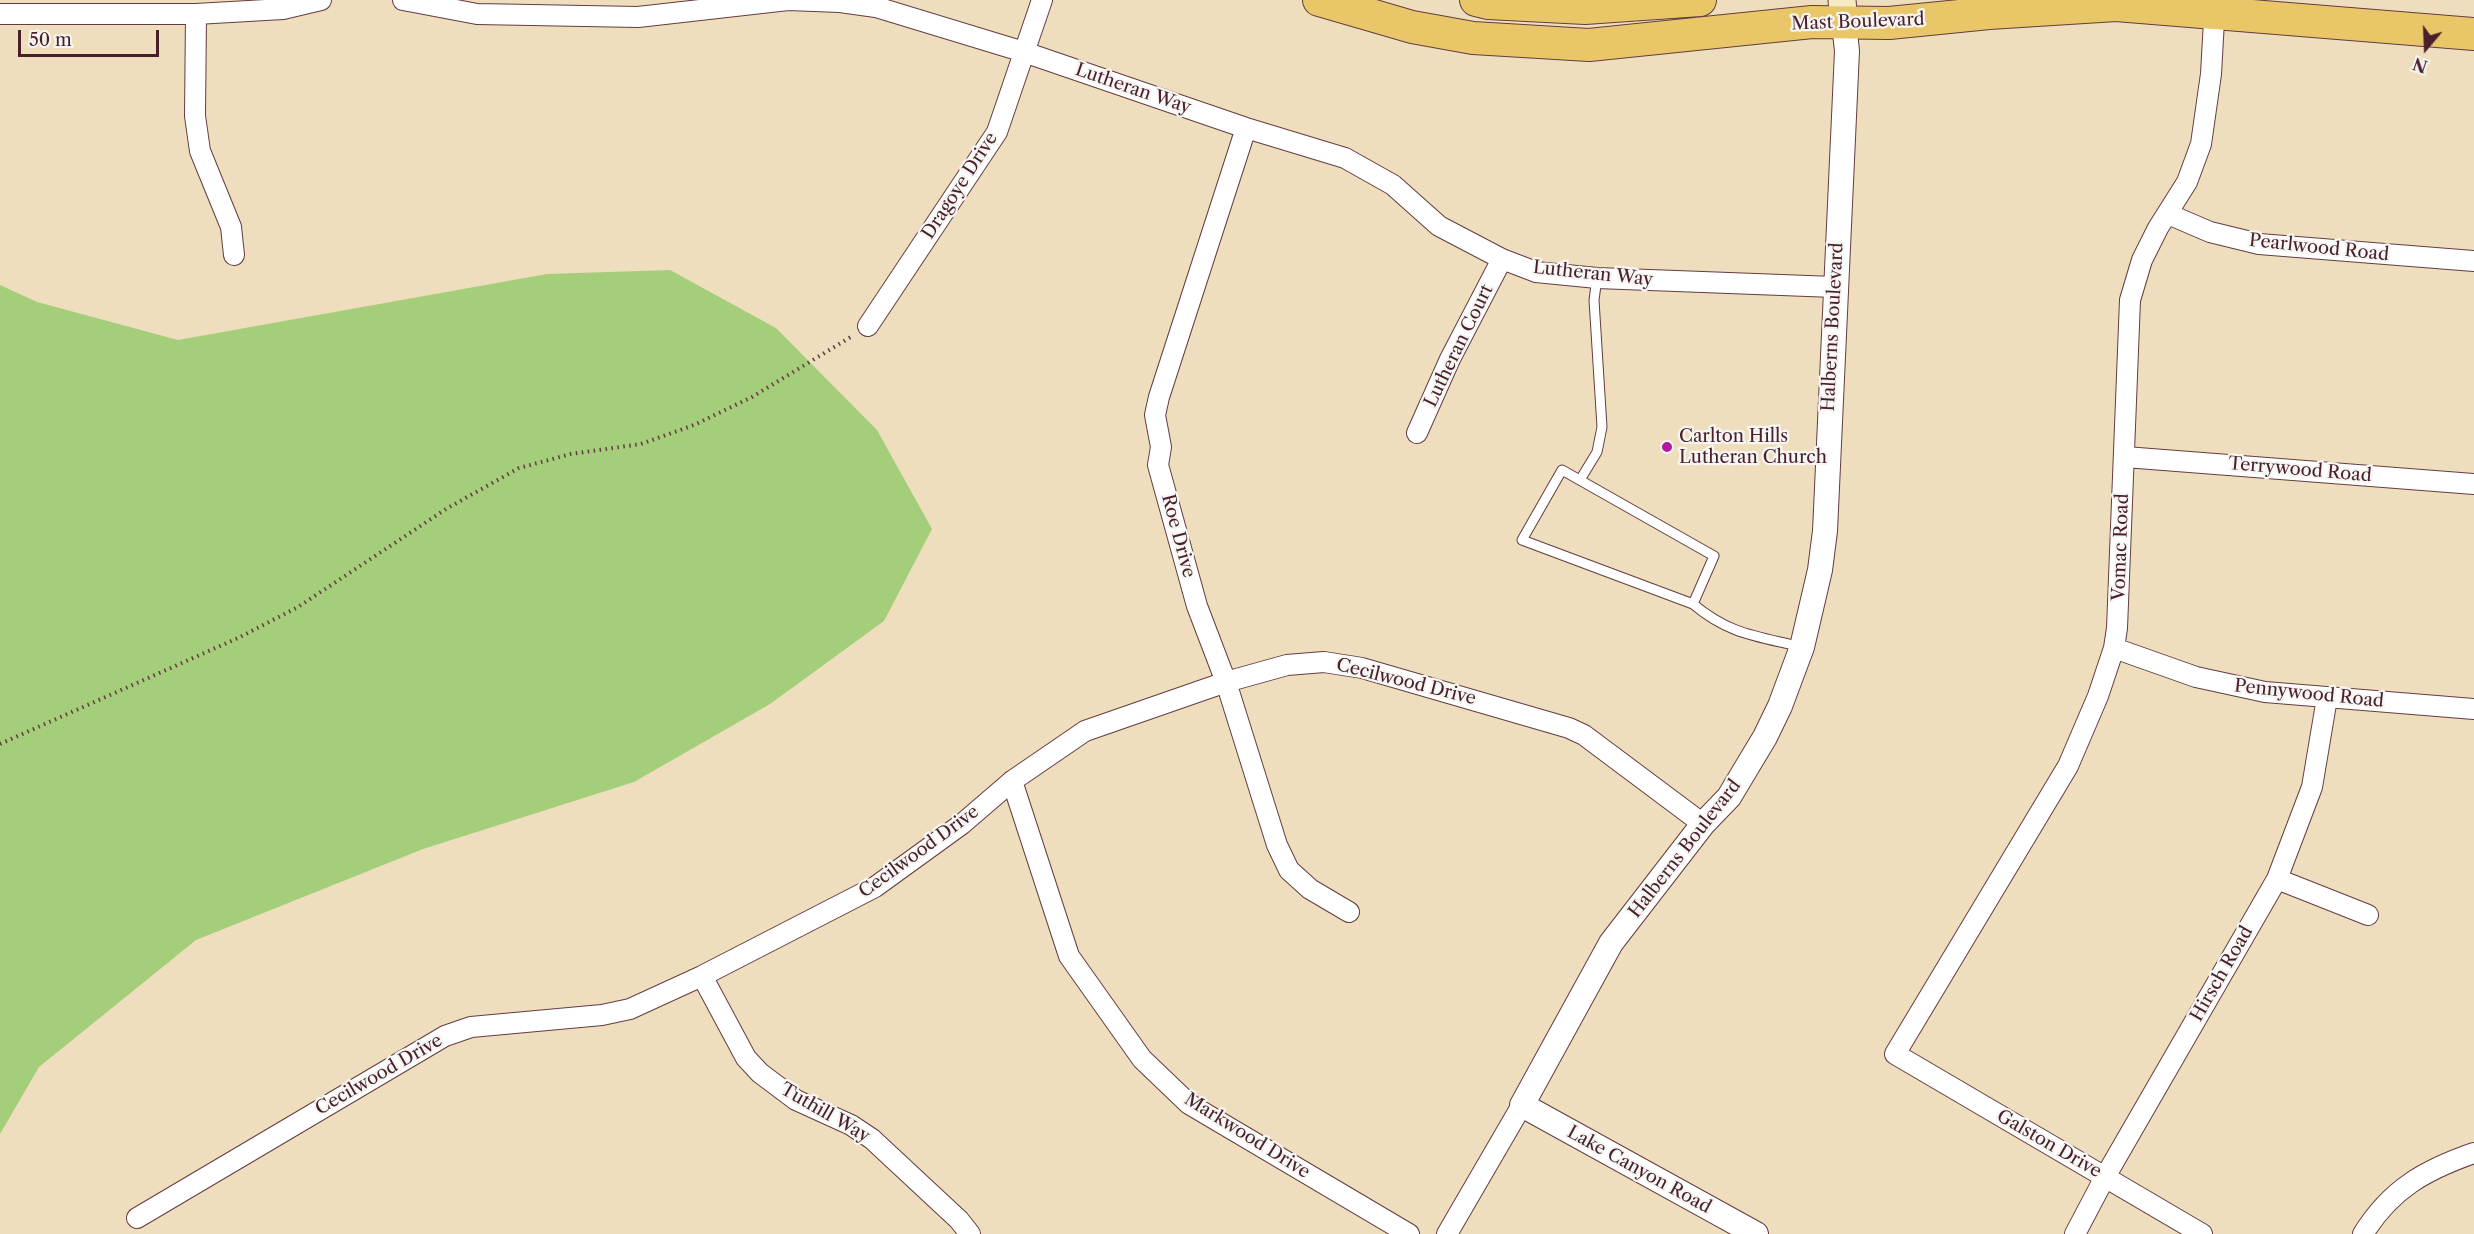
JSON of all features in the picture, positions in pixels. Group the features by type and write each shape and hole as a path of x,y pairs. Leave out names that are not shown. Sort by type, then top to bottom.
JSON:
{"main road":[{"name":"Mast Boulevard","path":"1318,0 1412,27 1473,38 1589,45 1812,22 1843,12 1889,23 2000,12 2116,5 2215,6 2474,34"},
{"path":"1476,0 1488,3 1585,4 1700,0"}],"street":[{"path":"0,14 196,14 283,9 321,0"},
{"name":"Lutheran Way","path":"403,0 470,14 638,16 788,0 840,2 896,12 1024,52 1246,128 1345,158 1393,185 1439,226 1502,259 1536,272 1598,278 1834,287"},
{"name":"Dragoye Drive","path":"868,326 997,132 1042,0"},
{"path":"1585,4 1589,45"},
{"name":"Vomac Road","path":"1895,1054 2068,766 2090,720 2114,648 2117,628 2125,457 2130,300 2142,260 2187,182 2201,144 2207,113 2215,6"},
{"name":"Halberns Boulevard","path":"1447,1234 1522,1105 1611,943 1703,824 1728,797 1765,737 1802,647 1820,570 1825,531 1834,287 1847,57 1843,12"},
{"path":"196,14 195,116 200,151 231,226 234,255"},
{"name":"Roe Drive","path":"1246,128 1155,415 1161,447 1158,465 1197,606 1226,682 1277,846 1289,870 1310,889 1349,912"},
{"name":"Pearlwood Road","path":"2168,214 2210,232 2259,244 2474,261"},
{"name":"Lutheran Court","path":"1417,433 1450,359 1502,259"},
{"name":"Terrywood Road","path":"2125,457 2474,484"},
{"name":"Pennywood Road","path":"2114,648 2196,677 2265,692 2474,709"},
{"name":"Cecilwood Drive","path":"137,1218 445,1036 471,1027 602,1015 630,1009 702,976 875,887 962,824 1012,781 1085,730 1226,682 1287,665 1324,662 1362,668 1544,719 1584,735 1703,824"},
{"name":"Hirsch Road","path":"2075,1234 2277,879 2312,787 2327,698"},
{"name":"Markwood Drive","path":"1012,781 1069,956 1142,1059 1189,1104 1409,1234"},
{"path":"2277,879 2368,915"},
{"name":"Tuthill Way","path":"702,976 746,1058 760,1073 796,1100 851,1125 872,1139 959,1220 970,1234"},
{"name":"Galston Drive","path":"1895,1054 2202,1234"},
{"name":"Lake Canyon Road","path":"1522,1105 1756,1234"},
{"path":"2363,1234 2391,1198 2403,1188 2428,1171 2474,1153"}],"lane":[{"path":"1580,480 1597,452 1602,427 1594,300 1598,278"},
{"path":"1693,604 1714,556 1562,470 1522,540 1693,604 1713,621 1737,632 1802,647"}],"path":[{"path":"0,744 238,638 298,607 446,509 519,468 571,454 641,444 694,425 752,397 868,326"}],"green space":[{"path":"670,270 776,328 877,430 932,529 884,621 770,704 634,782 423,849 196,940 39,1067 0,1134 0,285 37,302 178,340 547,274"}],"place":[{"name":"Carlton Hills Lutheran Church","path":"1667,447"}]}
